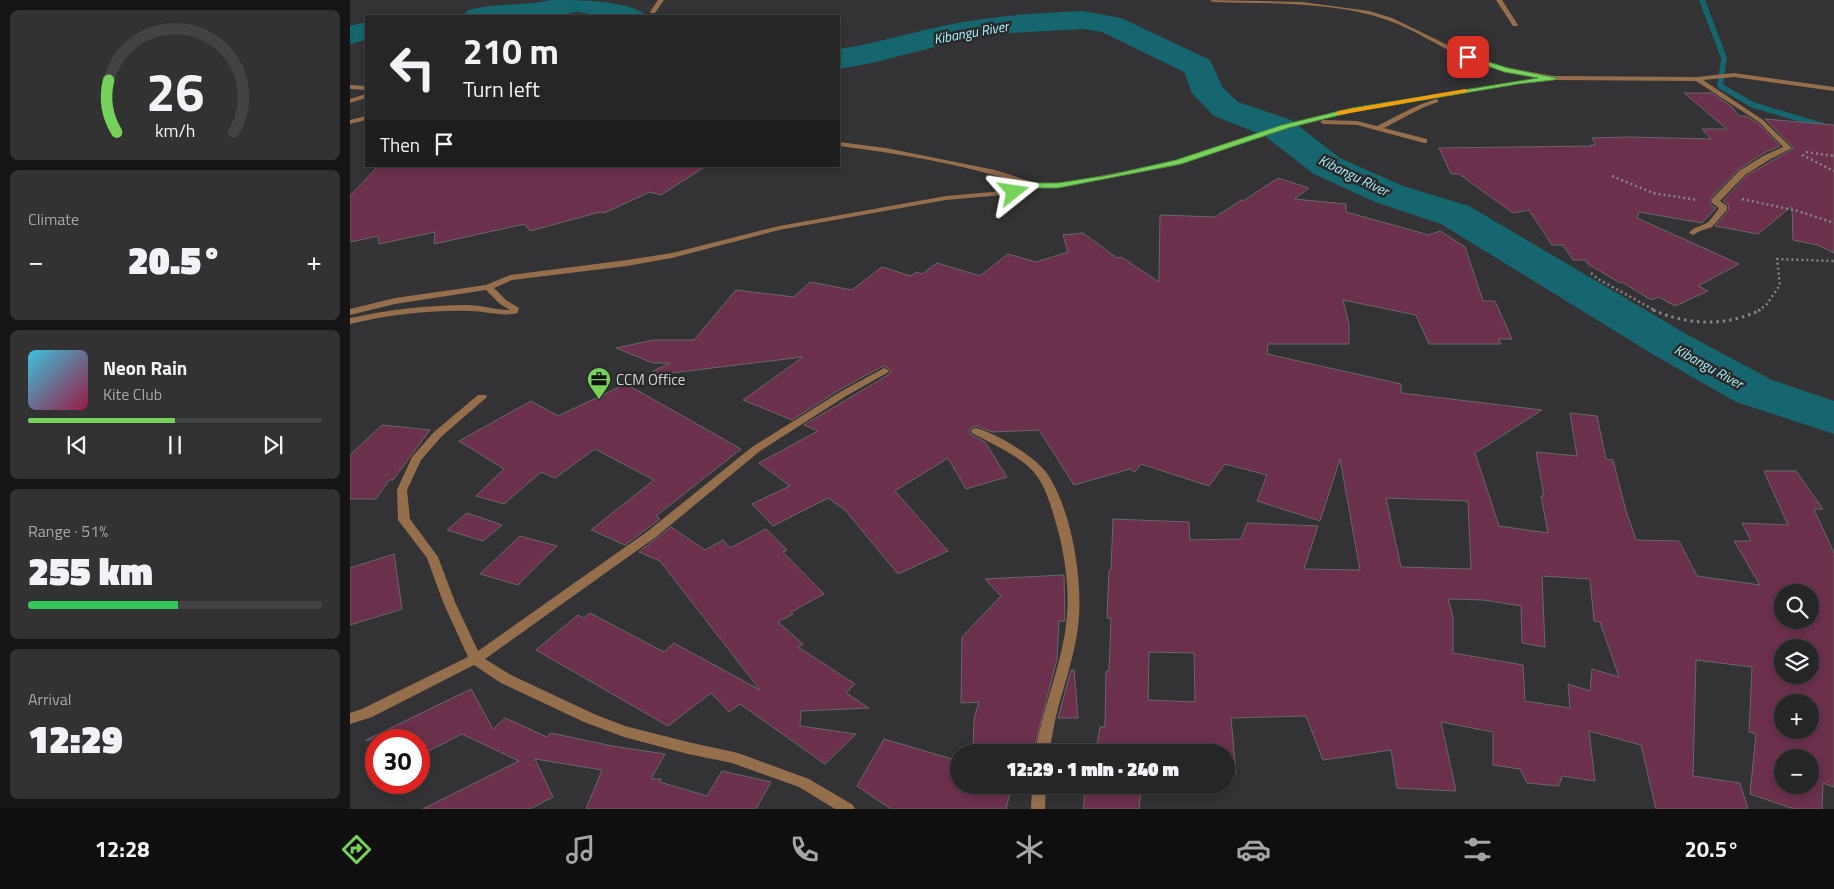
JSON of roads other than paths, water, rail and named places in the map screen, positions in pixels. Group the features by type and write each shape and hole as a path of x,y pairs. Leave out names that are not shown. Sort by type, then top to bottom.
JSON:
{"street":[{"path":"653,12 661,0"},
{"path":"1213,0 1345,8 1378,15 1390,18 1468,57 1496,67 1554,78"},
{"path":"1500,0 1515,25"},
{"path":"350,312 405,300 488,287 510,278 627,263 672,255 779,228 946,198 1014,192 1038,186 1058,186 1110,177 1178,162 1285,127 1352,110 1470,90 1554,78 1697,78 1734,75 1834,89"},
{"path":"1693,233 1697,229 1709,225 1724,208 1715,200 1728,185 1751,167 1788,148 1762,121 1697,78"},
{"path":"350,87 365,88"},
{"path":"1376,129 1414,112 1420,106 1470,90"},
{"path":"350,101 365,96"},
{"path":"350,122 365,118"},
{"path":"1285,127 1331,121 1357,123 1424,141"},
{"path":"840,144 886,150 996,172 1038,186"},
{"path":"350,321 395,313 450,309 478,308 507,313 515,311 515,308 503,302 488,287"},
{"path":"350,719 367,713 475,659 652,534 756,449 828,403 884,371"},
{"path":"482,397 438,434 416,459 402,490 404,520 432,557 449,602 475,659 506,679 589,718 624,731 688,748 733,757 804,782 848,809"},
{"path":"976,431 1024,458 1042,474 1056,503 1064,536 1072,577 1071,632 1043,744"},
{"path":"1038,809 1039,794"}],"waterway":[{"path":"1702,0 1724,58 1720,86 1753,105 1834,129"},
{"name":"Kibangu River","path":"496,15 531,13 577,3 608,8 629,15"},
{"name":"Kibangu River","path":"840,59 872,54 957,32 1012,24 1083,20 1110,24 1199,67 1201,78 1209,93 1226,109 1278,128 1327,166 1389,194 1455,215 1671,345 1754,391 1834,418"},
{"name":"Kibangu River","path":"350,35 365,31"}],"place":[{"name":"CCM Office","path":"599,400"}]}
